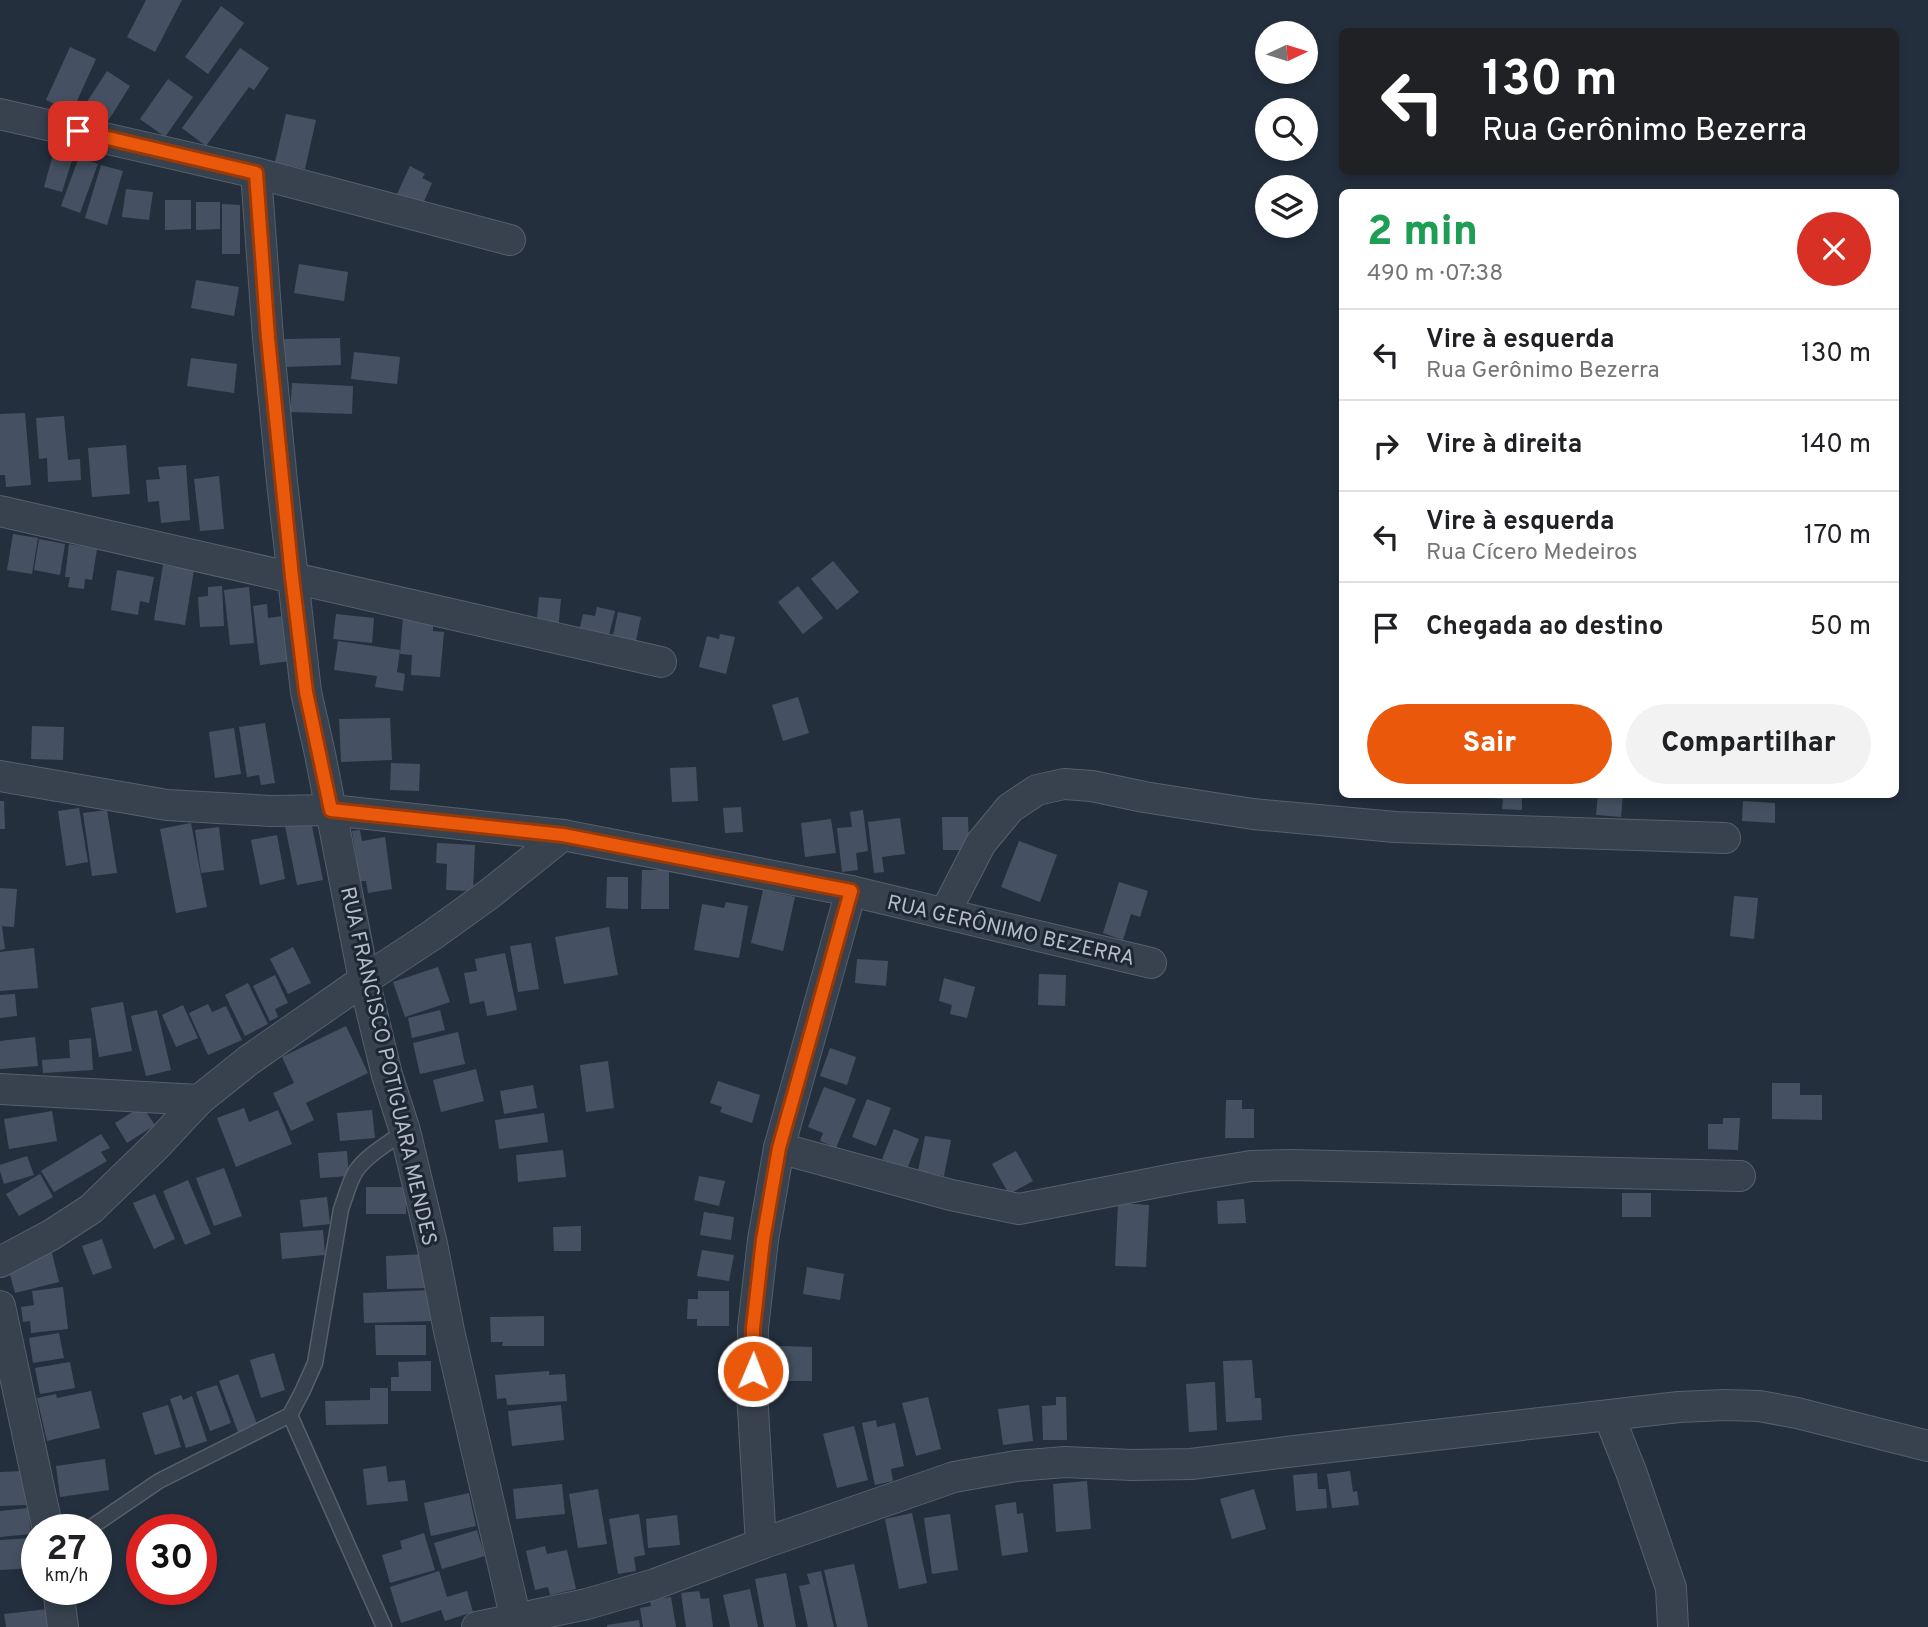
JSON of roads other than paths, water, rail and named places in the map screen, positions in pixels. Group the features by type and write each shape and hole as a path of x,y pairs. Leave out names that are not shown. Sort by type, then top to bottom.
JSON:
{"street":[{"path":"0,114 256,173 510,240"},
{"name":"RUA FRANCISCO POTIGUARA MENDES","path":"256,173 268,338 306,692 364,980 432,1244 449,1331 516,1620"},
{"path":"0,512 661,662"},
{"name":"RUA GERÔNIMO BEZERRA","path":"0,776 167,805 271,811 331,810 563,835 851,891 1151,963"},
{"path":"944,913 981,843 1010,808 1037,790 1065,784 1093,786 1253,814 1395,827 1725,838"},
{"path":"0,1262 51,1235 91,1209 148,1155 199,1100 249,1060 431,936 563,835"},
{"path":"761,1544 752,1392 753,1328 763,1240 779,1148 851,891"},
{"path":"0,1088 199,1100"},
{"path":"779,1148 951,1195 1019,1209 1251,1166 1740,1176"},
{"path":"0,1306 45,1514"},
{"path":"477,1627 587,1604 655,1584 954,1477 1016,1466 1065,1462 1191,1464 1679,1407 1726,1405 1759,1406 1797,1413 1928,1446"},
{"path":"1609,1416 1671,1588 1673,1627"},
{"path":"60,1605 63,1627"}],"lane":[{"path":"111,1514 159,1481 290,1415 315,1363 341,1209 349,1185 366,1161 405,1131"},
{"path":"290,1415 384,1627"}]}
